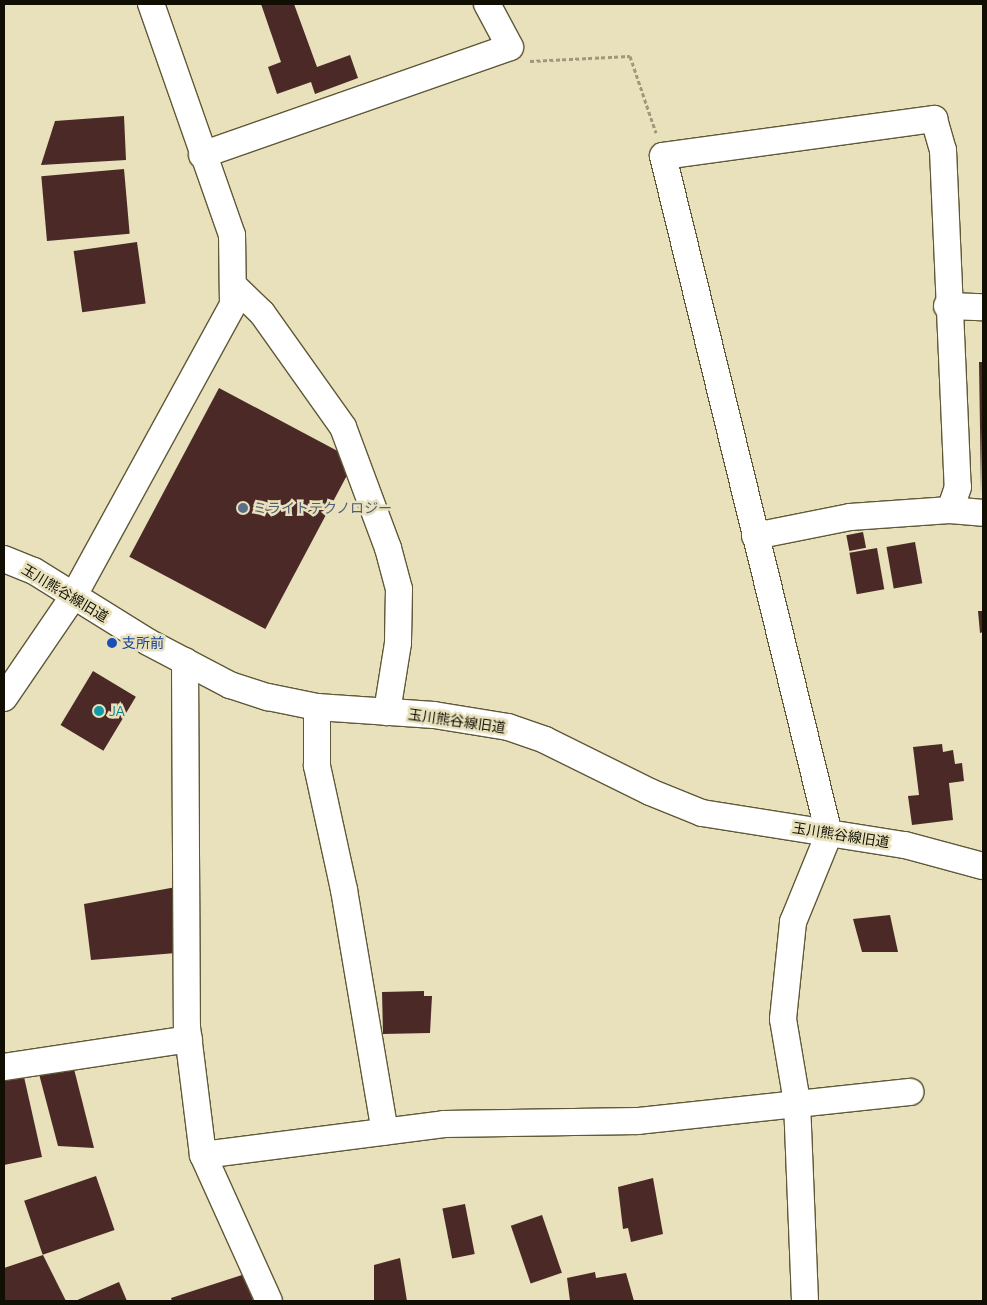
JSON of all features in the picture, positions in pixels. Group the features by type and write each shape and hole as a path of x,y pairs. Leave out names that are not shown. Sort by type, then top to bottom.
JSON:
{"street":[{"path":"4,698 73,597 233,305 232,235 202,155 151,4"},
{"path":"202,155 510,47 487,4"},
{"path":"805,1301 797,1102 782,1019 786,961 793,922 828,834 663,156 934,119 944,150 947,306 958,487 950,510"},
{"path":"233,285 262,313 343,427 388,548 399,598 398,643 387,712"},
{"path":"947,306 983,307"},
{"path":"755,536 850,516 950,510 983,513"},
{"name":"玉川熊谷線旧道","path":"4,559 185,662 230,685 317,707 387,712 508,727 545,740 702,812 905,845 983,866"},
{"path":"185,662 189,1039 203,1155 222,1206 268,1301"},
{"path":"317,707 317,766 344,890 385,1132"},
{"path":"4,1067 189,1039"},
{"path":"203,1155 444,1124 638,1121 797,1102 910,1092"}],"path":[{"path":"510,47 520,62 630,56 663,156"}],"building":[{"path":"261,4 294,4 317,67 350,55 358,78 315,94 311,82 277,94 268,67 281,62"},
{"path":"124,116 126,160 41,165 55,121"},
{"path":"124,169 130,234 47,241 41,176"},
{"path":"137,242 146,303 82,312 74,251"},
{"path":"979,362 983,362 981,493"},
{"name":"ミライトテクノロジー","path":"219,388 355,460 265,629 129,557"},
{"path":"863,532 866,548 849,551 846,535"},
{"path":"915,542 922,583 894,588 886,547"},
{"path":"877,548 884,589 857,594 849,553"},
{"path":"978,611 983,611 983,632 980,633"},
{"name":"JA","path":"93,671 136,697 103,751 61,725"},
{"path":"942,744 943,752 953,750 955,764 962,763 964,781 949,783 953,820 912,825 908,796 919,795 913,747"},
{"path":"176,887 176,953 91,960 84,904"},
{"path":"890,915 898,952 862,952 853,919"},
{"path":"424,991 424,996 432,996 430,1033 383,1034 382,992"},
{"path":"73,1065 94,1148 58,1146 39,1074"},
{"path":"22,1068 42,1157 4,1165 4,1072"},
{"path":"96,1176 115,1230 43,1255 24,1201"},
{"path":"653,1178 663,1234 631,1242 628,1228 623,1229 618,1187"},
{"path":"465,1204 475,1254 452,1258 442,1208"},
{"path":"542,1215 562,1273 531,1283 511,1226"},
{"path":"43,1255 66,1301 4,1301 4,1268"},
{"path":"400,1258 407,1301 374,1301 374,1265"},
{"path":"595,1272 596,1278 626,1273 634,1301 570,1301 567,1278"},
{"path":"245,1274 253,1301 172,1301 171,1298"},
{"path":"119,1282 127,1301 75,1301"}],"place":[{"name":"ミライトテクノロジー","path":"243,508"},
{"name":"支所前","path":"112,643"},
{"name":"JA","path":"99,711"}]}
